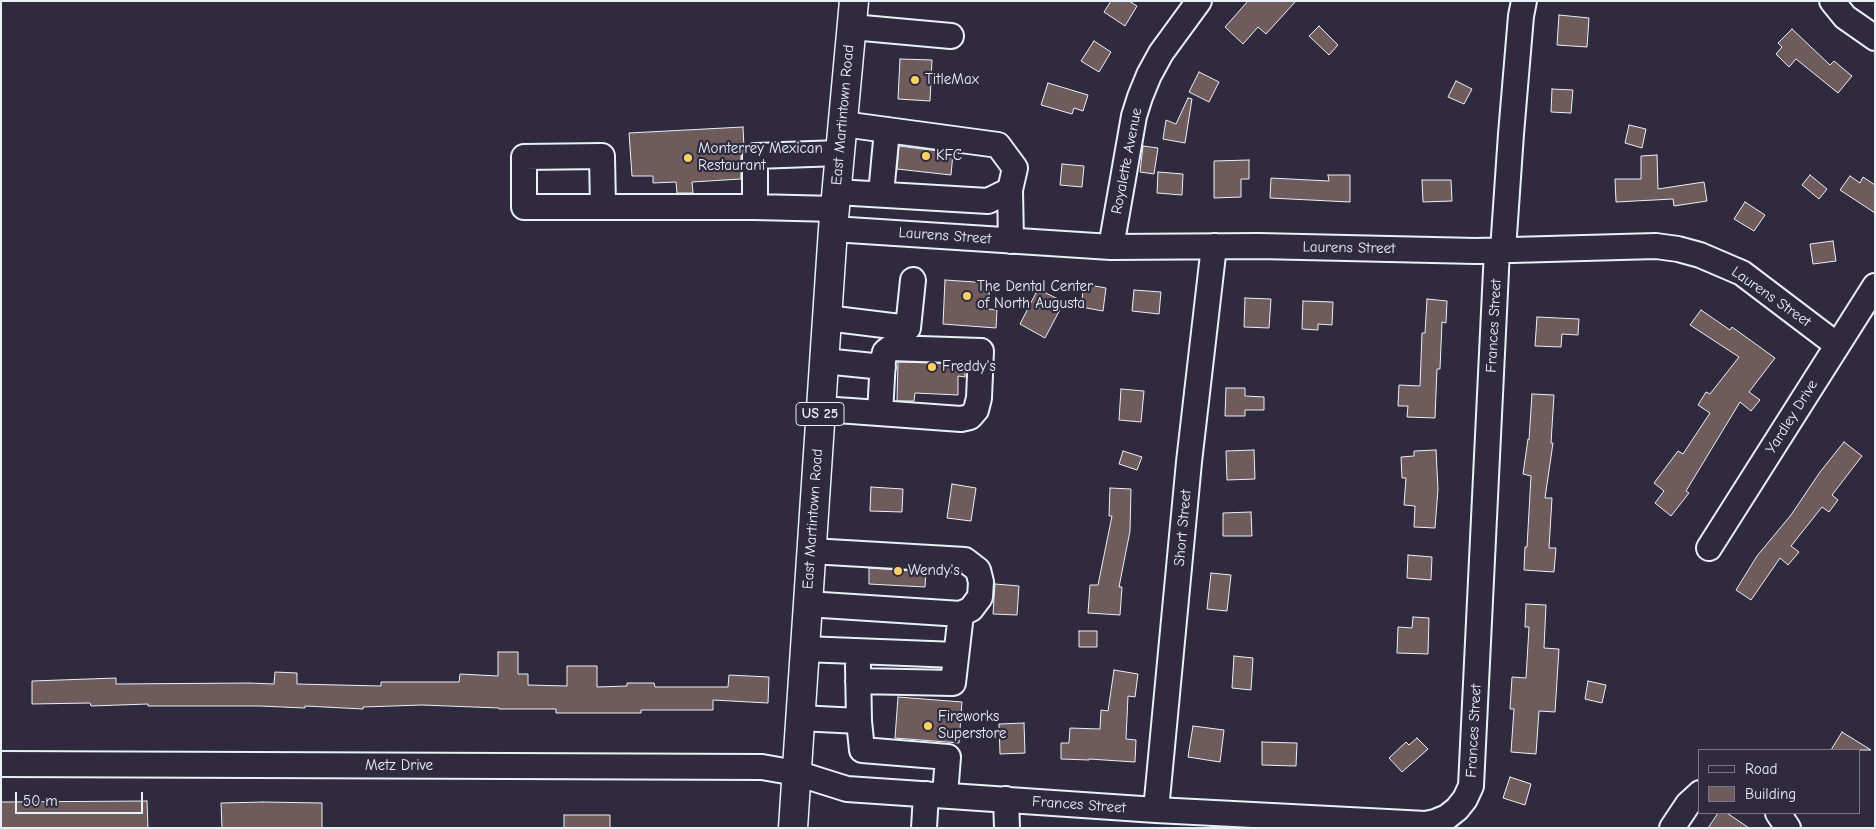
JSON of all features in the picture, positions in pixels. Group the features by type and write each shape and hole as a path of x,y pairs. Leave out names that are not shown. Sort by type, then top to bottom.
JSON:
{"main road":[{"name":"East Martintown Road","path":"793,828 820,409 835,210 853,14"}],"street":[{"name":"Royalette Avenue","path":"1111,248 1134,116 1140,97 1160,52 1199,1"},
{"name":"Frances Street","path":"796,773 846,789 1156,810 1426,824 1447,817 1457,809 1465,799 1471,786 1500,250 1524,1"},
{"path":"1832,1 1845,17 1875,38"},
{"path":"853,14 951,36"},
{"path":"843,124 998,145 1015,168 1010,190 1011,241"},
{"path":"881,194 887,130"},
{"path":"755,207 755,156 840,153"},
{"path":"603,207 755,207 835,210 881,194 988,201 1010,190"},
{"name":"Laurens Street","path":"835,210 1011,241 1111,248 1214,246 1500,250 1656,246 1700,255 1742,274 1837,345"},
{"name":"Short Street","path":"1156,810 1189,462 1214,246"},
{"path":"827,318 908,328 913,280"},
{"name":"Yardley Drive","path":"1709,548 1875,286"},
{"path":"820,409 961,419 970,417 976,410 980,398 981,351 894,347 885,352 880,413"},
{"path":"824,361 883,367"},
{"path":"807,604 961,614 971,609 980,596 981,582 978,570 964,560 811,551"},
{"path":"858,681 953,683 961,614"},
{"path":"804,649 956,655"},
{"path":"858,652 859,721 862,750 948,757 924,828"},
{"path":"799,718 859,721"},
{"name":"Metz Drive","path":"1,764 752,767 796,773"},
{"path":"1672,828 1688,804 1698,795"},
{"path":"1006,799 1007,828"},
{"path":"1779,814 1788,828"}],"building":[{"path":"1111,1 1129,1 1137,6 1125,26 1104,12"},
{"path":"1248,1 1296,1 1266,34 1258,27 1243,44 1225,27"},
{"path":"1559,15 1589,18 1587,47 1557,45"},
{"path":"1319,26 1338,45 1329,55 1309,36"},
{"path":"1792,29 1830,65 1834,61 1852,76 1838,93 1796,59 1789,67 1776,54 1782,47 1778,43"},
{"path":"1094,41 1111,52 1099,72 1081,61"},
{"name":"TitleMax","path":"900,59 932,60 930,101 898,99"},
{"path":"1199,72 1219,82 1209,102 1189,92"},
{"path":"1456,81 1472,89 1464,104 1448,97"},
{"path":"1048,83 1088,95 1083,111 1074,108 1072,114 1041,105"},
{"path":"1552,89 1573,90 1571,113 1551,112"},
{"path":"1188,98 1192,99 1185,143 1163,139 1166,120 1176,124"},
{"path":"1629,125 1646,129 1642,148 1625,143"},
{"name":"Monterrey Mexican Restaurant","path":"743,127 744,148 741,156 741,179 692,182 693,193 677,193 676,182 653,183 653,176 632,176 629,133"},
{"name":"KFC","path":"899,146 953,153 951,175 897,169"},
{"path":"1143,146 1158,148 1154,174 1140,172"},
{"path":"1657,155 1658,189 1704,182 1707,201 1674,206 1673,199 1616,202 1615,179 1641,179 1641,156"},
{"path":"1249,160 1249,179 1241,179 1241,197 1214,198 1214,161"},
{"path":"1062,164 1084,166 1082,187 1060,185"},
{"path":"1158,172 1183,174 1182,195 1157,193"},
{"path":"1328,175 1350,175 1350,202 1270,198 1271,178 1329,181"},
{"path":"1810,175 1827,189 1819,199 1802,185"},
{"path":"1850,176 1860,183 1863,177 1875,185 1875,213 1840,190"},
{"path":"1422,180 1451,180 1452,201 1423,202"},
{"path":"1745,202 1765,215 1754,231 1734,219"},
{"path":"1833,241 1836,261 1813,264 1810,244"},
{"name":"The Dental Center of North Augusta","path":"945,280 990,283 988,309 997,310 996,328 943,324"},
{"path":"1084,284 1106,288 1103,311 1081,307"},
{"path":"1038,289 1064,302 1045,338 1020,324"},
{"path":"1134,290 1161,292 1159,314 1132,311"},
{"path":"1245,298 1271,299 1269,328 1244,327"},
{"path":"1427,299 1447,301 1446,323 1442,322 1440,369 1437,369 1435,418 1407,417 1408,406 1398,406 1399,385 1420,386 1422,333 1425,333"},
{"path":"1303,301 1333,302 1332,325 1318,324 1318,330 1302,329"},
{"path":"1701,310 1730,330 1732,327 1775,358 1749,392 1760,400 1751,411 1740,402 1686,491 1689,493 1671,516 1655,503 1664,491 1654,483 1678,451 1683,454 1710,413 1698,405 1706,392 1710,394 1739,357 1690,325"},
{"path":"1537,317 1579,319 1578,335 1562,334 1561,347 1535,346"},
{"name":"Freddy's","path":"898,362 965,364 965,377 958,376 958,395 915,393 914,401 897,401"},
{"path":"1226,388 1245,388 1245,396 1264,397 1264,410 1245,410 1245,416 1225,416"},
{"path":"1121,389 1144,391 1141,422 1119,420"},
{"path":"1532,394 1554,395 1551,443 1553,443 1545,498 1552,498 1549,548 1556,548 1554,572 1524,570 1531,476 1523,474 1529,440"},
{"path":"1844,442 1862,456 1832,495 1838,500 1829,512 1822,507 1791,546 1799,552 1788,565 1780,558 1751,600 1736,590 1757,556 1791,515 1820,472"},
{"path":"1254,450 1255,479 1227,480 1226,451"},
{"path":"1436,450 1438,489 1435,528 1414,527 1415,506 1404,505 1406,478 1402,478 1401,457 1414,456 1414,451"},
{"path":"1123,451 1142,457 1137,470 1119,464"},
{"path":"952,484 976,488 971,521 947,518"},
{"path":"871,487 903,489 902,512 870,511"},
{"path":"1110,488 1131,489 1130,531 1119,587 1122,587 1120,615 1088,613 1090,585 1098,585 1112,516 1109,516"},
{"path":"1251,512 1252,536 1223,536 1223,513"},
{"path":"1408,555 1432,557 1431,580 1407,578"},
{"path":"869,568 926,572 925,587 869,584"},
{"path":"1211,573 1231,575 1227,611 1207,609"},
{"path":"995,584 1019,586 1017,615 993,614"},
{"path":"1526,604 1546,605 1544,648 1559,649 1555,712 1539,711 1536,754 1511,752 1514,709 1510,709 1512,677 1526,678 1529,627 1525,627"},
{"path":"1413,617 1429,618 1428,654 1397,653 1398,627 1412,628"},
{"path":"1079,631 1097,631 1097,647 1079,647"},
{"path":"498,652 518,652 518,674 528,674 528,685 567,686 567,666 597,666 597,687 627,686 627,683 654,683 655,687 728,687 729,675 769,677 768,703 713,700 713,710 641,710 641,713 556,713 556,709 499,709 422,705 363,707 363,709 305,706 305,708 148,706 148,704 91,706 90,703 32,704 32,681 116,678 116,684 274,684 275,672 297,673 297,684 381,686 381,682 459,682 460,674 498,676"},
{"path":"1234,656 1253,658 1251,690 1232,688"},
{"path":"1114,670 1138,674 1135,697 1128,696 1126,739 1136,740 1135,762 1061,759 1061,743 1069,743 1070,728 1100,729 1101,710 1108,711"},
{"path":"1588,681 1606,685 1602,703 1585,699"},
{"name":"Fireworks Superstore","path":"898,697 962,702 959,743 895,738"},
{"path":"1024,723 1025,753 1000,754 999,724"},
{"path":"1193,726 1224,730 1220,762 1188,757"},
{"path":"1842,732 1871,750 1861,749 1832,749"},
{"path":"1417,738 1428,749 1402,772 1389,758 1406,742 1409,745"},
{"path":"1262,742 1297,743 1296,766 1262,765"},
{"path":"1510,777 1531,784 1525,805 1503,798"},
{"path":"147,801 148,828 1,828 1,802"},
{"path":"221,803 322,803 322,828 222,828"},
{"path":"1717,814 1728,814 1749,828 1708,828"},
{"path":"564,815 610,815 610,828 564,828"}],"place":[{"name":"TitleMax","path":"915,80"},
{"name":"KFC","path":"926,156"},
{"name":"Monterrey Mexican Restaurant","path":"688,158"},
{"name":"The Dental Center of North Augusta","path":"967,296"},
{"name":"Freddy's","path":"932,367"},
{"name":"Wendy's","path":"898,571"},
{"name":"Fireworks Superstore","path":"928,726"}]}
